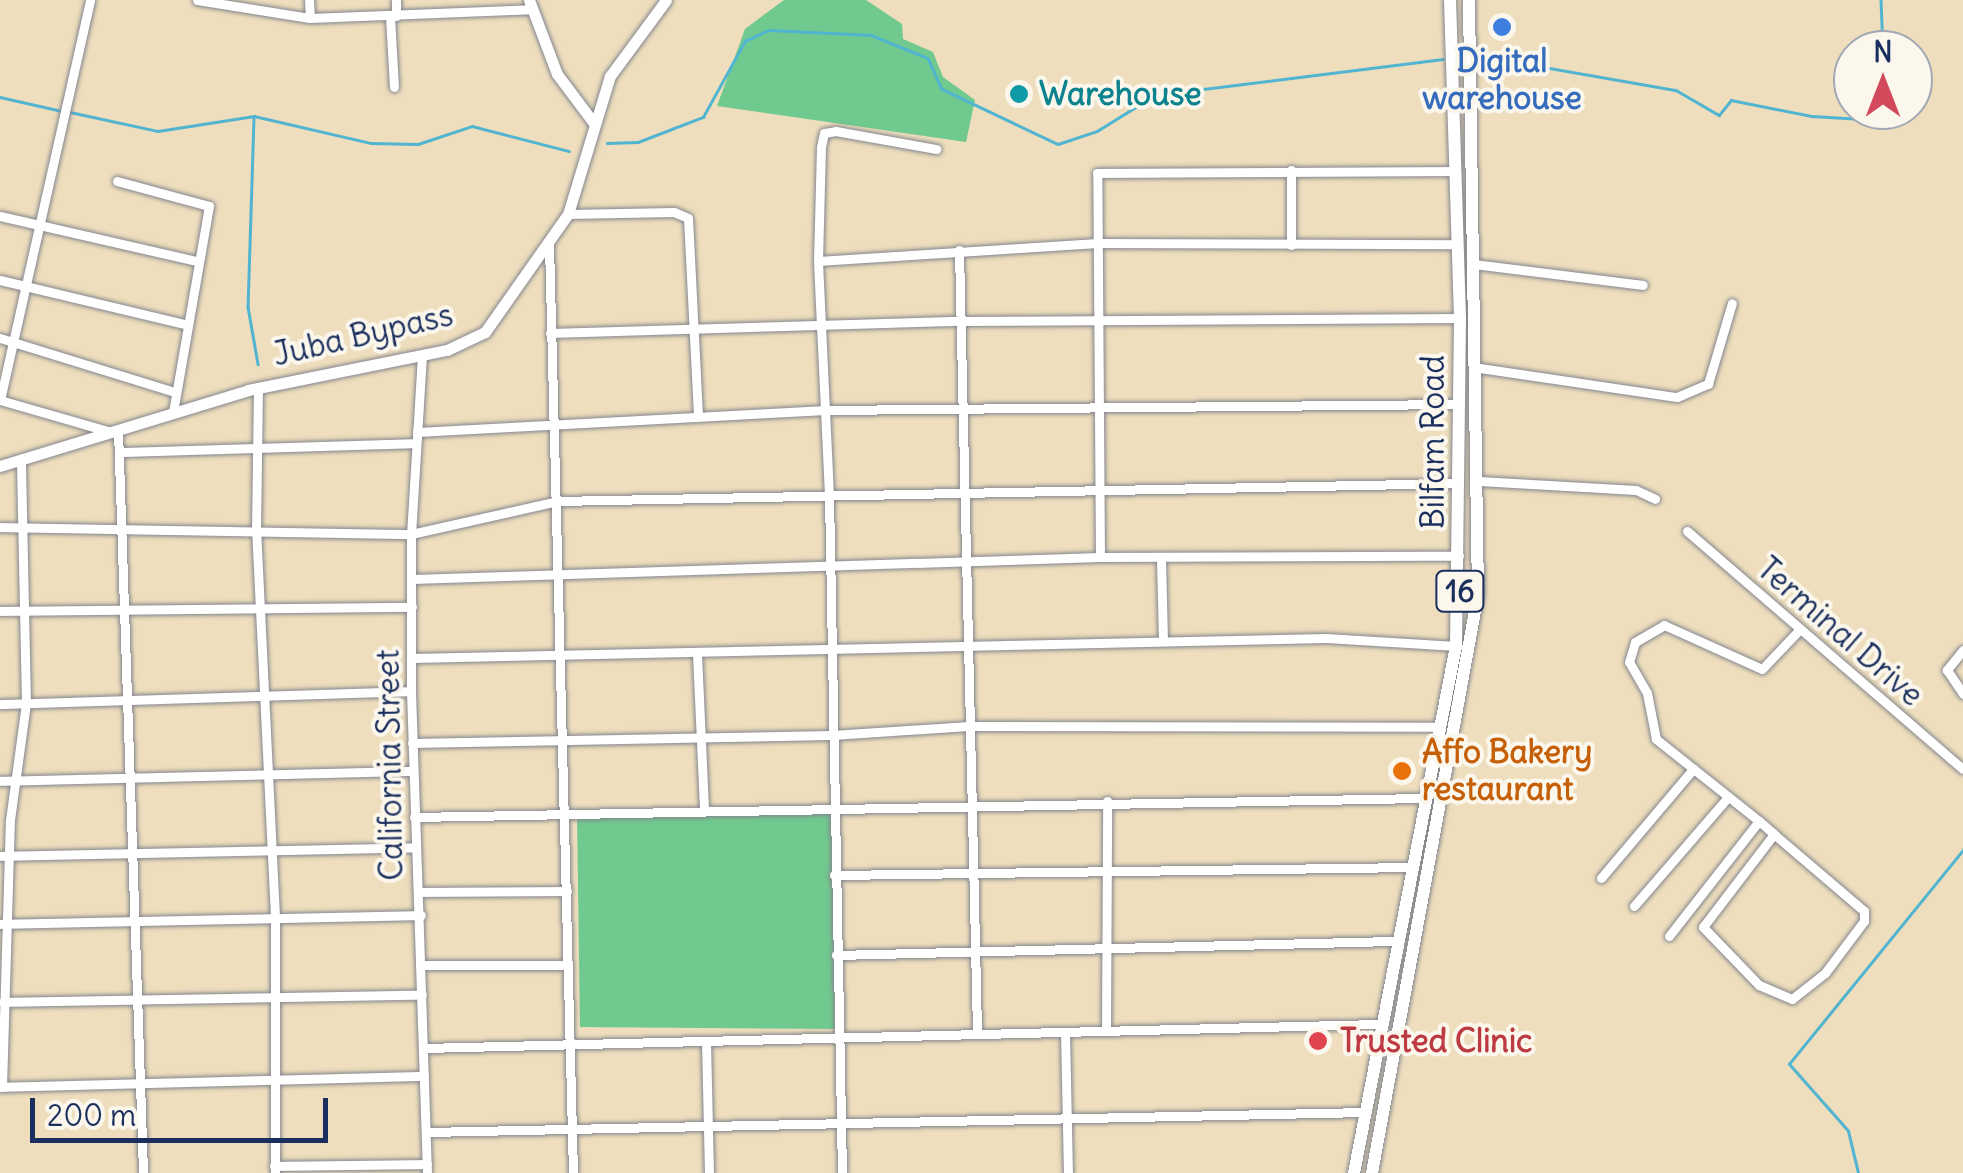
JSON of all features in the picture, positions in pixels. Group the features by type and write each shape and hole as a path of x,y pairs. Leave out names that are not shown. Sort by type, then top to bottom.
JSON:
{"main road":[{"name":"Juba Bypass","path":"0,466 258,388 422,355 486,332 568,214 610,76 666,0"},
{"name":"Bilfam Road","path":"1354,1173 1394,941 1456,646 1461,556 1460,318 1450,0"},
{"name":"16","path":"1372,1173 1405,974 1474,648 1479,481 1473,367 1468,0"},
{"path":"530,4 557,74 593,122"}],"street":[{"path":"90,0 0,400 115,431 120,452 143,1173"},
{"path":"198,0 310,18 393,16 530,4"},
{"path":"309,0 310,18"},
{"path":"394,87 396,0"},
{"path":"842,1173 832,806 830,495 818,261 824,133 936,149"},
{"path":"1291,170 1292,245"},
{"path":"1100,557 1096,486 1097,173 1454,171"},
{"path":"117,181 209,206 184,324 174,412"},
{"path":"568,214 685,215 698,417"},
{"path":"0,216 197,261"},
{"path":"818,261 1097,243 1457,244"},
{"path":"549,244 573,1173"},
{"path":"959,250 968,804 977,1034"},
{"path":"1474,264 1643,285"},
{"path":"0,280 184,324"},
{"path":"1473,367 1677,397 1708,384 1732,303"},
{"path":"550,333 822,328 959,320 1460,318"},
{"path":"0,338 174,392"},
{"name":"California Street","path":"422,355 411,534 412,743 427,1168"},
{"path":"258,388 256,528 268,695 275,920 274,1169 427,1168"},
{"path":"120,452 417,438 556,425 824,410 962,412 1098,405 1460,404"},
{"path":"20,460 26,703 4,856 1,1087 424,1076"},
{"path":"1479,481 1636,490 1655,499"},
{"path":"0,527 123,524 411,534 557,501 962,488 1459,483"},
{"name":"Terminal Drive","path":"1686,531 1963,769"},
{"path":"412,579 1100,557 1461,556"},
{"path":"1160,559 1163,641"},
{"path":"0,611 412,607"},
{"path":"1774,834 1703,927 1759,985 1792,999 1826,973 1865,916 1774,834 1649,729 1647,693 1629,662 1635,642 1658,626 1672,626 1762,669 1798,631"},
{"path":"412,658 560,658 1343,638 1474,648"},
{"path":"1963,650 1947,670 1963,694"},
{"path":"697,654 704,808"},
{"path":"0,704 412,691"},
{"path":"412,743 832,735 968,726 1440,728"},
{"path":"1601,878 1693,769"},
{"path":"0,780 413,771"},
{"path":"1634,906 1728,797"},
{"path":"414,817 704,808 1424,798"},
{"path":"1106,1030 1107,802"},
{"path":"1668,936 1759,822"},
{"path":"4,856 273,854 416,848"},
{"path":"834,874 1108,876 1411,867"},
{"path":"418,892 567,891"},
{"path":"3,924 420,915"},
{"path":"836,955 1394,941"},
{"path":"420,966 567,965"},
{"path":"2,1002 422,995"},
{"path":"424,1048 1379,1024"},
{"path":"1065,1032 1068,1173"},
{"path":"706,1040 709,1173"},
{"path":"428,1132 1365,1112"}],"green space":[{"path":"784,0 866,0 902,24 903,39 933,52 943,77 975,100 966,142 717,106 745,29"},
{"path":"832,812 837,1029 580,1027 577,816"}],"waterway":[{"path":"1881,0 1882,30"},
{"path":"607,143 638,142 703,117 745,41 769,30 871,35 928,58 942,89 1058,144 1097,131 1155,95 1443,59"},
{"path":"1486,57 1676,90 1719,115 1731,100 1833,117"},
{"path":"0,97 62,111"},
{"path":"70,112 158,131 254,116 371,143 418,144 472,126 569,151"},
{"path":"254,118 248,307 258,364"},
{"path":"1858,1173 1848,1131 1789,1064 1963,850"}],"place":[{"name":"Digital warehouse","path":"1502,27"},
{"name":"Warehouse","path":"1019,94"},
{"name":"Affo Bakery restaurant","path":"1402,771"},
{"name":"Trusted Clinic","path":"1318,1041"}]}
